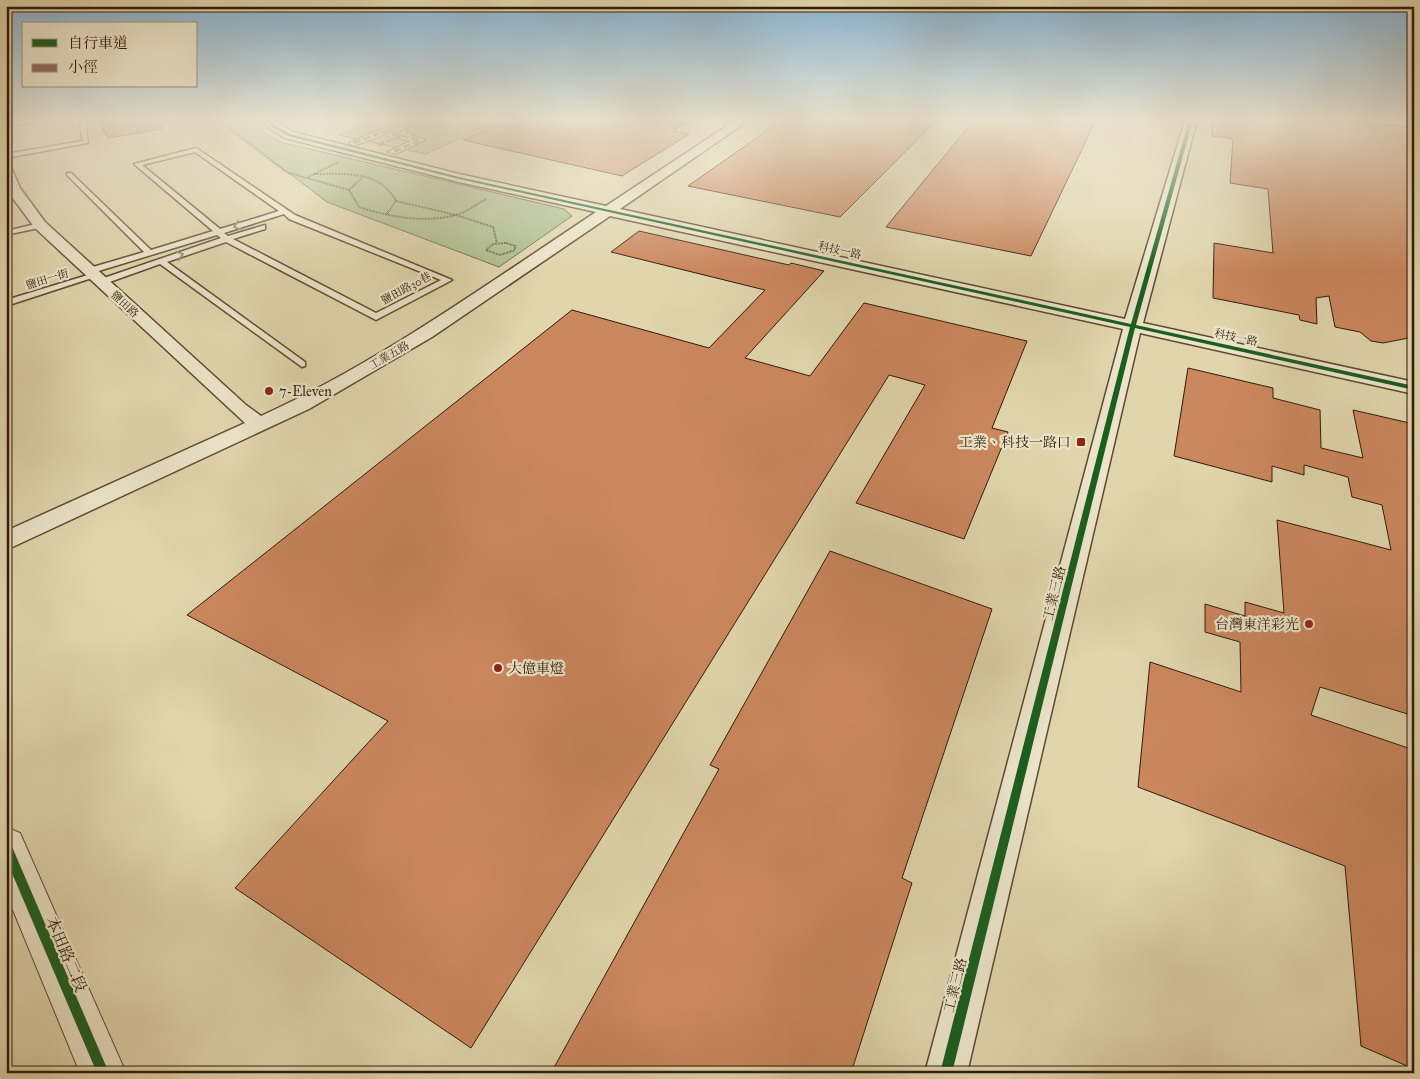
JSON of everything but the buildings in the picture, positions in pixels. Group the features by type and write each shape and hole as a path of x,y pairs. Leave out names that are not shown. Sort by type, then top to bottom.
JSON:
{"street":[{"name":"鹽田路","path":"6,170 13,189 40,225 239,409 259,424"},
{"name":"科技一路","path":"442,170 1135,320 1414,374"},
{"name":"科技一路","path":"469,170 613,206"},
{"name":"工業五路","path":"6,540 302,404 426,333 667,170"},
{"name":"工業三路","path":"946,1073 1135,320 1177,170"},
{"name":"科技一路","path":"1135,320 1414,388"},
{"name":"本田路二段","path":"6,846 102,1073"}],"lane":[{"name":"鹽田路30巷","path":"144,170 227,239 376,317 448,280 292,216 225,170"},
{"path":"69,174 149,252"},
{"path":"95,276 149,252 284,212"},
{"path":"95,276 162,262 292,216"},
{"path":"6,233 40,225"},
{"path":"162,262 302,364"},
{"name":"鹽田一街","path":"6,303 95,276"}],"path":[{"path":"284,170 349,190 359,208 386,216 432,218 456,215 487,199"},
{"path":"307,178 322,170"},
{"path":"314,174 363,176 380,181 392,190 396,201"},
{"path":"349,190 363,176"},
{"path":"396,201 456,215 493,227 497,243"},
{"path":"386,216 396,201"},
{"path":"497,243 510,243 516,248 504,255 487,252 487,248 497,243"}],"green space":[{"path":"285,170 400,170 564,209 572,216 499,267 327,202"}],"cycle path":[{"path":"429,170 1414,388"},
{"path":"946,1073 1136,313 1177,170"},
{"path":"6,846 103,1073"}],"place":[{"name":"7-Eleven","path":"269,391"},
{"name":"工業、科技一路口","path":"1081,442"},
{"name":"台灣東洋彩光","path":"1309,624"},
{"name":"大億車燈","path":"498,668"}]}
